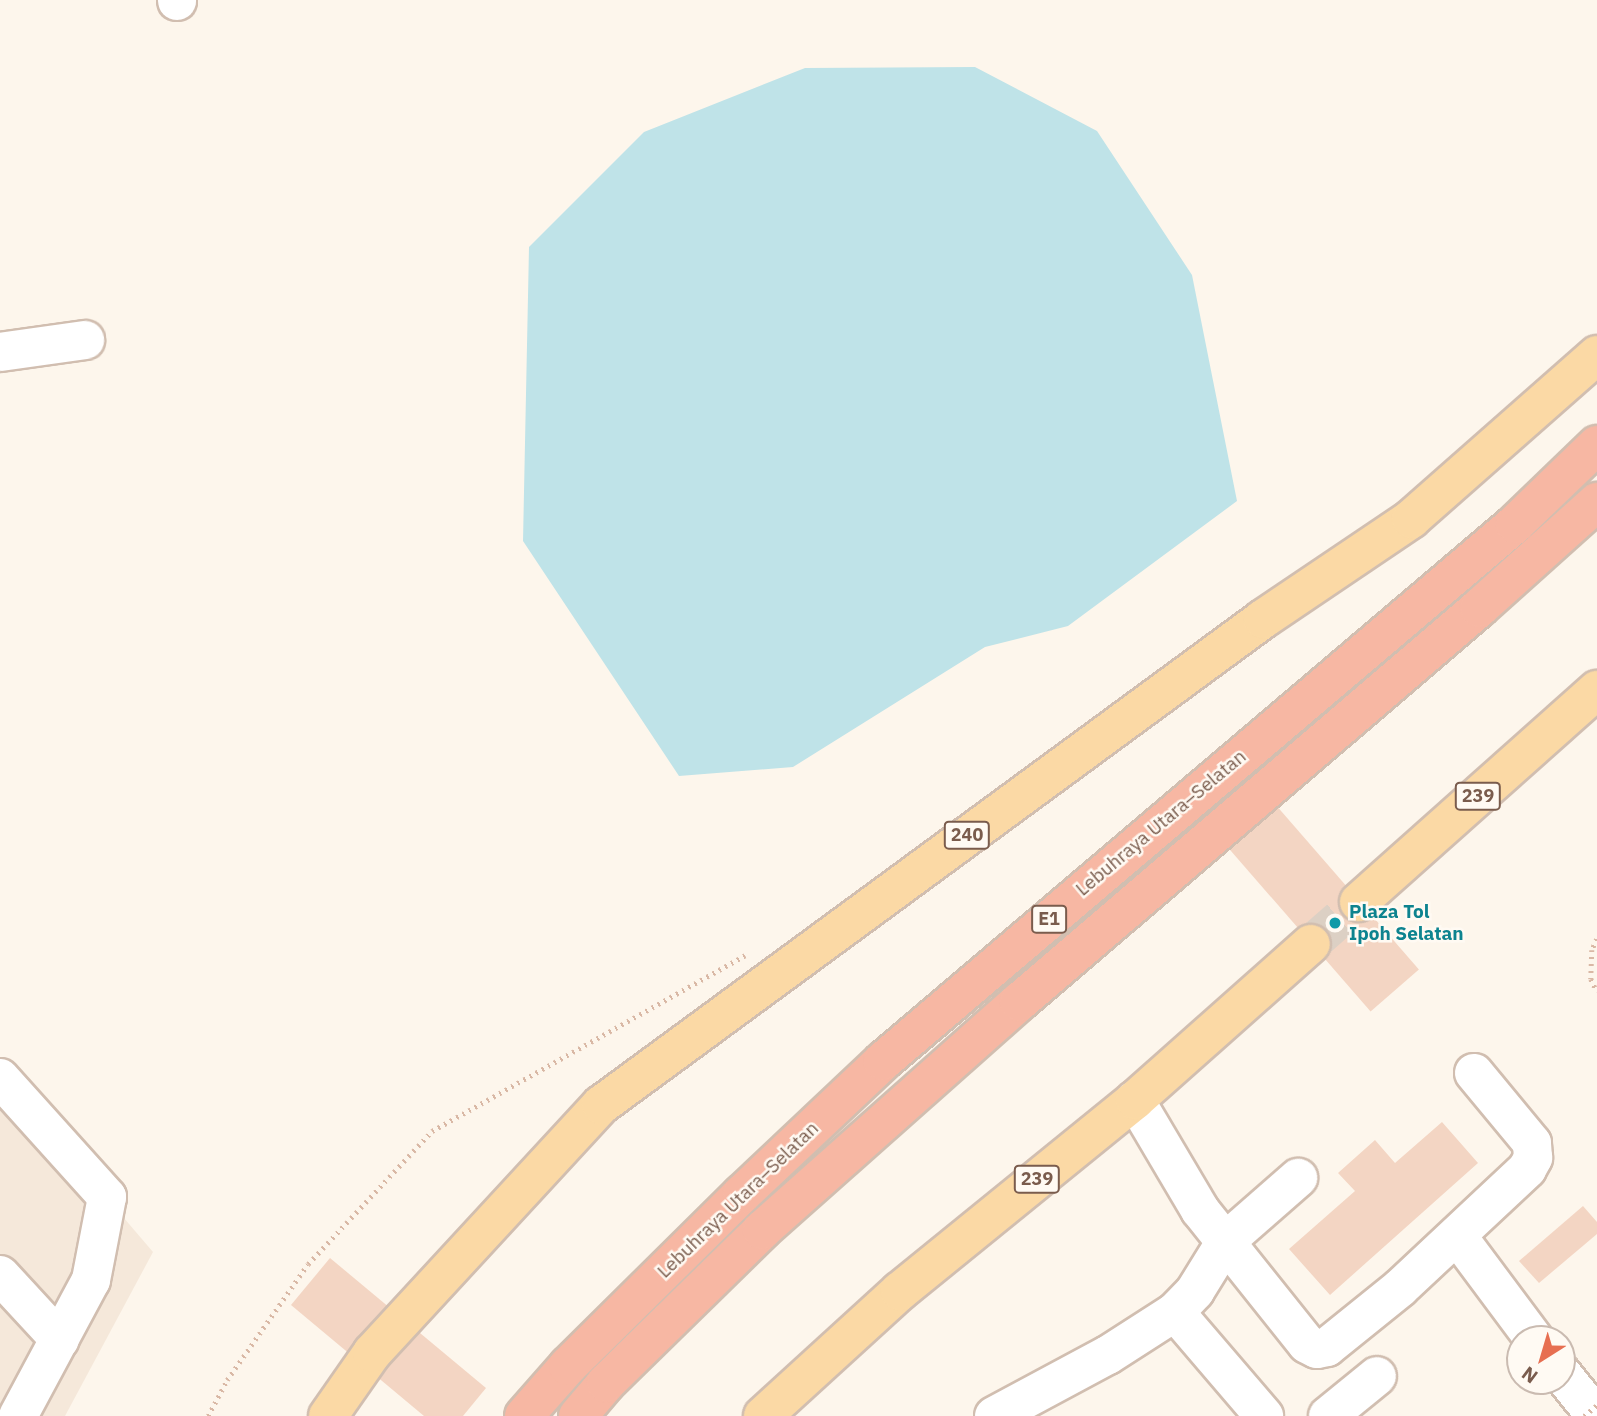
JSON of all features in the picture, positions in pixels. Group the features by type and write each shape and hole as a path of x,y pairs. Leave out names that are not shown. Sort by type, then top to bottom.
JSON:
{"highway":[{"name":"Lebuhraya Utara–Selatan","path":"524,1416 568,1366 732,1204 883,1062 1515,524 1597,445"},
{"name":"Lebuhraya Utara–Selatan","path":"578,1416 606,1383 762,1230 1019,1002 1479,608 1597,502"}],"main road":[{"name":"240","path":"328,1416 372,1353 601,1105 1252,627 1411,519 1597,355"},
{"name":"239","path":"1359,902 1597,690"},
{"name":"239","path":"764,1416 900,1291 1135,1100 1311,944"}],"street":[{"path":"0,352 85,340"},
{"path":"1135,1100 1200,1210 1307,1344 1317,1349 1327,1347 1458,1237 1470,1220 1527,1169 1533,1158 1532,1143 1474,1073"},
{"path":"0,1078 107,1197 91,1280 18,1416"},
{"path":"994,1416 1108,1355 1175,1312 1195,1291 1226,1241 1298,1178"},
{"path":"1458,1237 1524,1325"},
{"path":"0,1275 60,1340"},
{"path":"1175,1312 1264,1416"},
{"path":"1328,1416 1377,1376"},
{"path":"1576,1391 1596,1416"}],"path":[{"path":"1597,939 1592,950 1591,979 1597,992"},
{"path":"208,1416 226,1380 308,1264 432,1131 757,948"},
{"path":"1584,1416 1597,1405"}],"shaded area":[{"path":"0,1073 153,1252 65,1416 0,1416"}],"water":[{"path":"975,67 1097,131 1192,275 1237,501 1068,626 985,647 793,767 679,776 523,541 529,247 644,132 805,68"}],"building":[{"name":"Plaza Tol Ipoh Selatan","path":"1268,796 1419,970 1371,1012 1220,838"},
{"path":"1442,1122 1478,1163 1330,1295 1289,1249 1355,1191 1338,1173 1375,1140 1395,1163"},
{"path":"1583,1206 1597,1222 1597,1234 1539,1283 1519,1261"},
{"path":"330,1258 486,1388 463,1416 424,1416 291,1305"}],"tunnel":[{"path":"1311,944 1359,902"}],"place":[{"name":"Plaza Tol Ipoh Selatan","path":"1335,923"}]}
